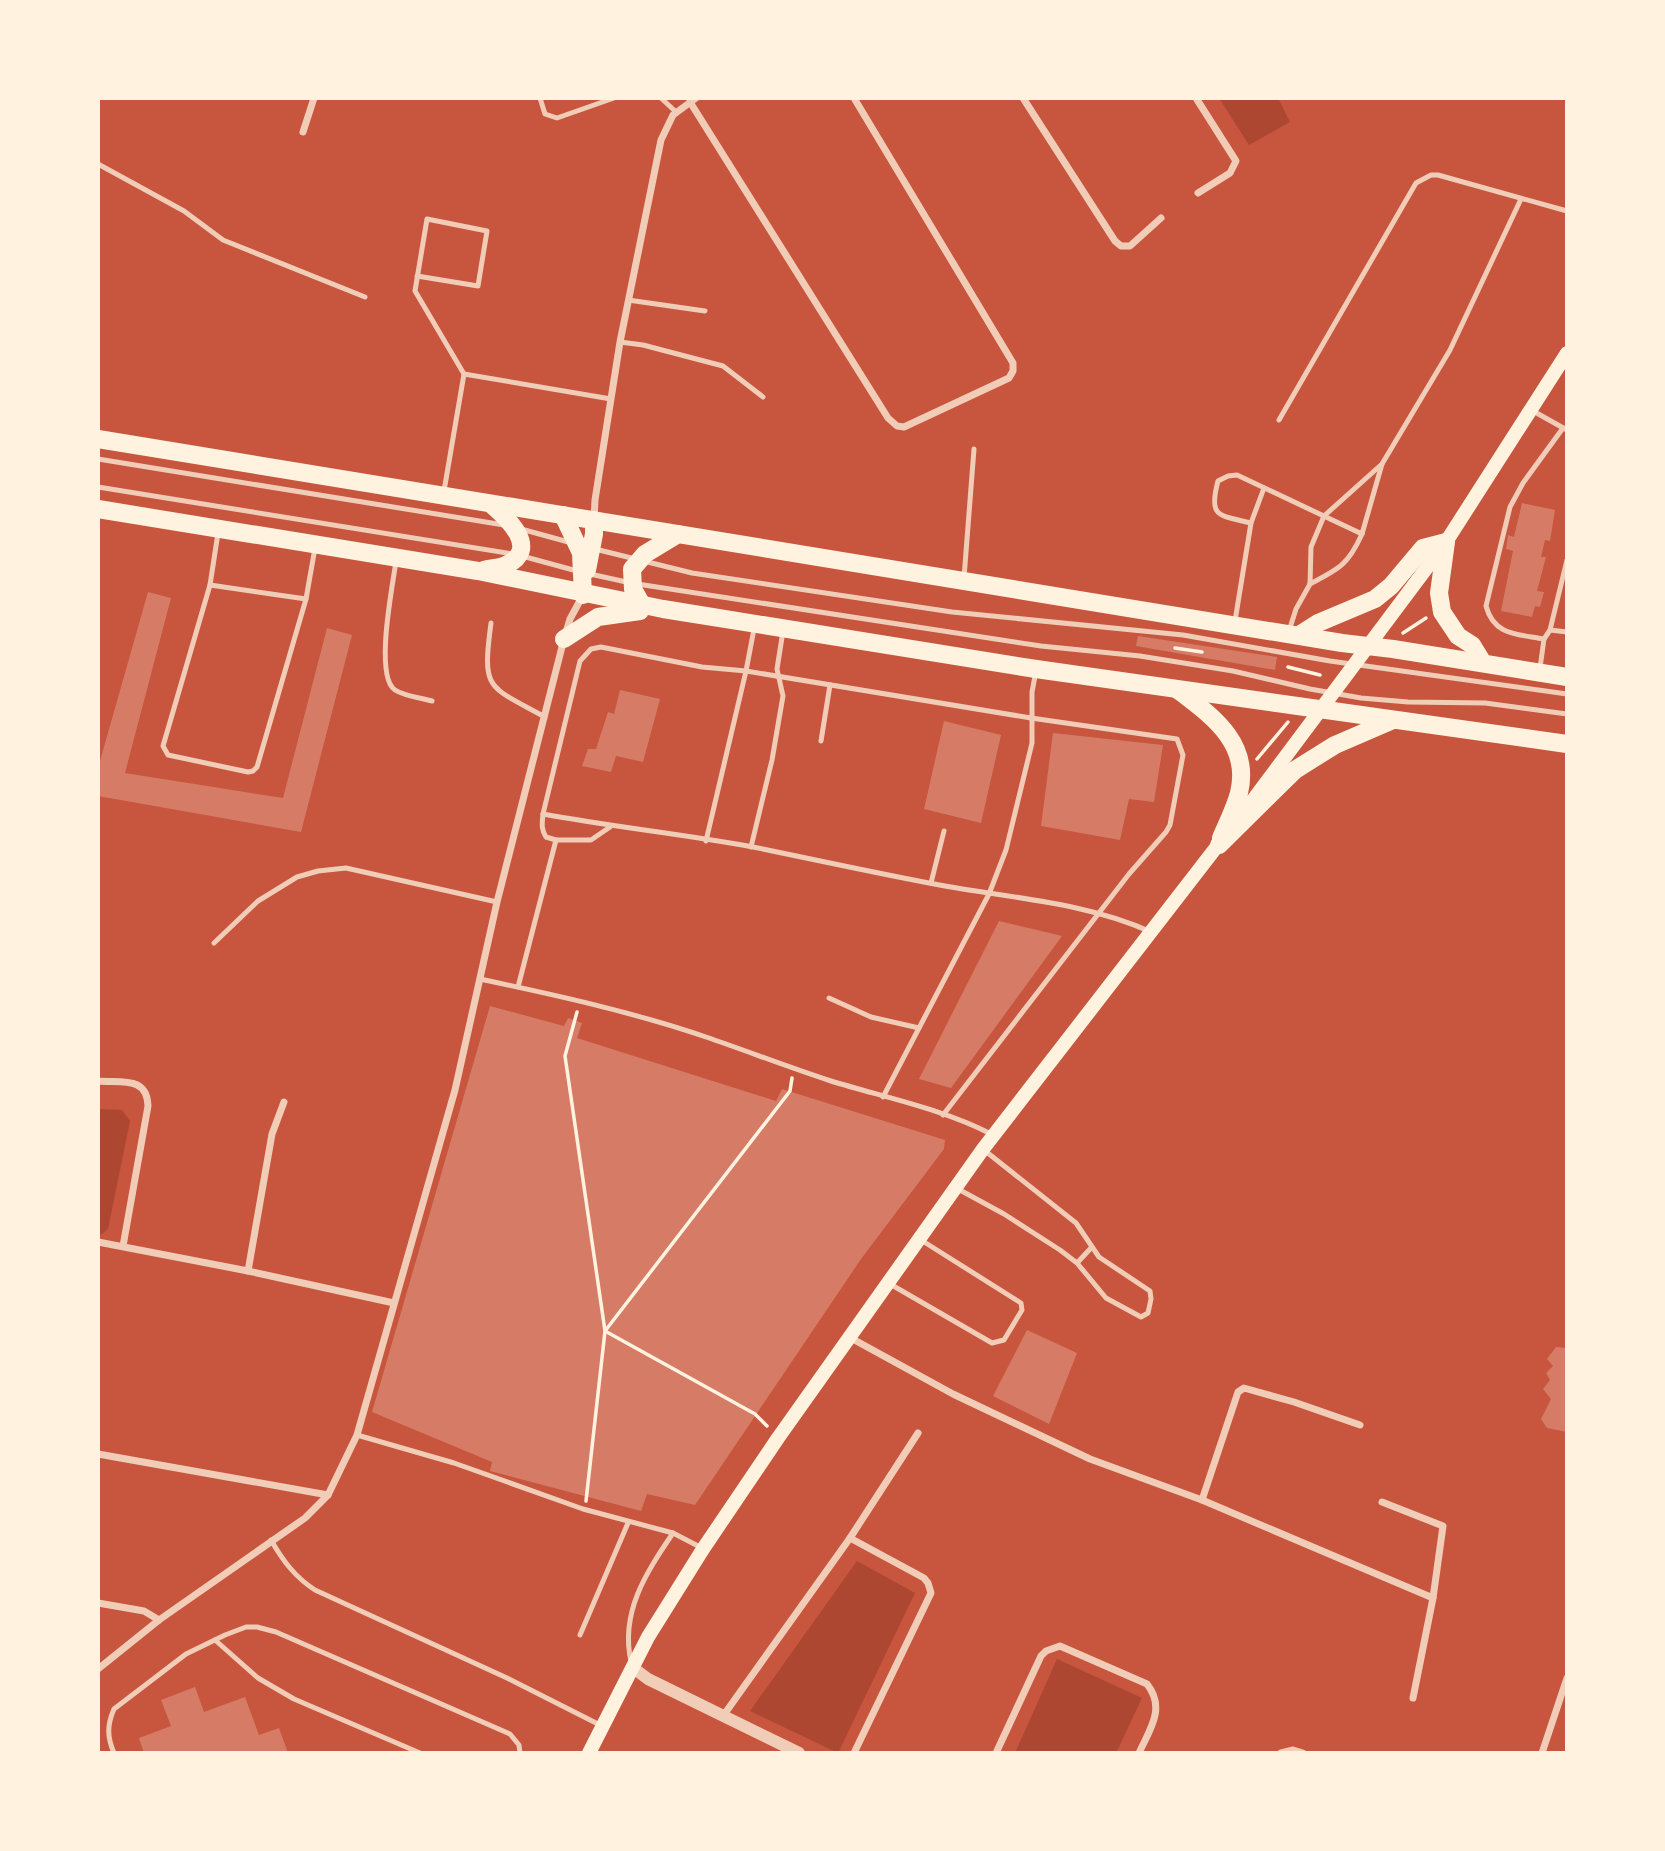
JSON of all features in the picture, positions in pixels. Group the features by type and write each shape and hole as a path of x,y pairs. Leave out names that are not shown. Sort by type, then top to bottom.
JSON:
{"main road":[{"path":"589,1753 632,1667 703,1549 778,1438 983,1149 1219,845 1446,542 1567,353"},
{"path":"98,439 492,505 1567,677"},
{"path":"478,571 507,565 517,555 521,541 515,527 492,505"},
{"path":"98,509 478,571 663,609 1036,669 1178,690 1328,701 1394,720 1567,744"},
{"path":"563,515 585,547"},
{"path":"583,594 585,547 594,520"},
{"path":"642,605 631,583 632,569 645,554 678,534"},
{"path":"1294,634 1375,599 1391,586 1423,548 1446,542"},
{"path":"1446,542 1439,593 1442,612 1458,636 1472,645 1483,663"},
{"path":"564,639 598,617 663,609"},
{"path":"1178,690 1213,717 1229,734 1239,753 1241,784 1219,845"},
{"path":"1219,845 1295,770 1335,745 1394,720"}],"street":[{"path":"303,132 314,98"},
{"path":"594,520 620,342 661,139 676,112 693,100 893,424 909,426 1009,378 1013,367 1012,359 854,98"},
{"path":"1023,98 1115,241 1121,246 1130,246 1161,218"},
{"path":"1196,98 1236,161 1230,173 1198,193"},
{"path":"98,1669 159,1620 305,1518 328,1495 357,1435 456,1090 497,902 564,639 570,619 583,594"},
{"path":"98,1082 132,1083 144,1088 148,1094 123,1246"},
{"path":"248,1271 272,1134 284,1102"},
{"path":"98,1242 394,1303"},
{"path":"849,1337 953,1394 1090,1459 1202,1500 1433,1598"},
{"path":"1202,1500 1238,1392 1244,1388 1273,1395 1360,1425"},
{"path":"723,1716 850,1538 918,1433"},
{"path":"98,1454 328,1495"},
{"path":"1382,1502 1443,1525 1433,1598 1413,1698"},
{"path":"850,1538 924,1578 931,1593 854,1753"},
{"path":"98,1603 144,1611 159,1620"},
{"path":"996,1753 1041,1656 1060,1646 1147,1684 1153,1691 1157,1706 1139,1753"},
{"path":"632,1667 648,1679 785,1750 799,1753"},
{"path":"1542,1753 1567,1678"},
{"path":"1281,1753 1293,1750 1303,1753"}],"lane":[{"path":"540,98 545,114 557,118 614,98"},
{"path":"662,98 676,112"},
{"path":"98,164 184,211 223,240 365,297"},
{"path":"1279,420 1416,183 1423,178 1438,175 1567,211"},
{"path":"1310,584 1339,569 1353,553 1362,534 1382,464 1450,350 1521,199"},
{"path":"417,276 478,286 487,231 427,219 417,276 415,291 464,374 443,497"},
{"path":"628,300 705,311"},
{"path":"620,342 643,345 723,366 763,397"},
{"path":"464,374 611,399"},
{"path":"1532,410 1565,429 1523,483 1510,507 1486,606 1489,618 1495,625 1506,631 1545,639"},
{"path":"964,580 974,449"},
{"path":"98,459 515,527 638,562 692,573 939,610 1183,635 1354,664 1567,694"},
{"path":"1294,634 1296,609 1310,584 1311,547 1324,516 1382,464"},
{"path":"1251,523 1221,515 1216,510 1213,502 1218,481 1237,475 1362,534"},
{"path":"98,486 517,555 631,583 1041,646 1140,656 1233,671 1328,701 1485,703 1567,714"},
{"path":"1234,624 1251,523 1264,488"},
{"path":"218,529 210,585 163,746 168,755 248,772 257,767 306,599 316,545"},
{"path":"397,558 384,643 390,685 396,691 432,701"},
{"path":"1540,673 1545,639 1550,630 1567,560"},
{"path":"210,585 306,599"},
{"path":"491,623 485,665 490,683 501,693 545,717"},
{"path":"706,841 755,624"},
{"path":"751,847 772,760 783,696 777,668 783,628"},
{"path":"1550,630 1567,632"},
{"path":"610,827 591,840 555,840 546,837 541,827 580,661 587,652 601,647 702,667 746,671 1177,739 1183,755 1170,825 943,1115"},
{"path":"883,1097 989,894 1006,850 1032,743 1031,718 1036,669"},
{"path":"821,741 830,685"},
{"path":"543,814 610,827 751,847 930,883 1100,913 1151,933"},
{"path":"930,883 944,831"},
{"path":"518,987 555,840"},
{"path":"214,943 258,901 298,877 318,871 346,868 497,902"},
{"path":"480,979 579,1002 706,1037 793,1069 976,1126 994,1136"},
{"path":"829,998 871,1017 919,1028"},
{"path":"955,1188 1004,1214 1077,1263 1107,1298 1145,1317 1151,1299 1150,1292 1107,1263 1091,1248 1076,1223 983,1149"},
{"path":"887,1282 992,1343 1004,1340 1022,1310 1021,1303 919,1238"},
{"path":"1077,1263 1091,1248"},
{"path":"357,1435 454,1463 583,1509 673,1534 703,1549"},
{"path":"580,1634 628,1523"},
{"path":"632,1667 628,1630 634,1601 648,1570 673,1534"},
{"path":"271,1540 286,1565 315,1590 507,1678 601,1726"},
{"path":"114,1753 107,1733 114,1709 186,1654 246,1627 276,1632 510,1734 519,1745 520,1753"},
{"path":"215,1640 258,1678 293,1699 420,1753"}],"path":[{"path":"1402,634 1429,616"},
{"path":"1287,667 1320,675"},
{"path":"1251,766 1290,719"},
{"path":"579,1002 565,1056 605,1331 587,1497 583,1509"},
{"path":"605,1331 790,1091 793,1069"},
{"path":"605,1331 755,1414 778,1438"}],"shaded area":[{"path":"1219,98 1278,98 1290,122 1249,145"},
{"path":"98,1109 122,1110 130,1121 108,1229 99,1236"},
{"path":"857,1561 915,1593 838,1753 750,1711"},
{"path":"1057,1659 1142,1698 1116,1753 1015,1753"}],"building":[{"path":"1522,503 1555,510 1550,541 1545,540 1541,557 1546,557 1537,591 1544,592 1540,607 1535,606 1532,617 1501,611 1513,551 1506,549 1508,535 1514,537"},
{"path":"148,592 171,598 125,773 283,798 327,628 352,635 301,832 98,796 98,768"},
{"path":"1138,636 1277,657 1275,670 1136,646"},
{"path":"620,690 660,699 643,762 616,756 611,772 582,766 588,749 596,749 608,712 614,714"},
{"path":"944,721 1001,735 981,823 924,809"},
{"path":"1053,733 1163,745 1154,802 1129,799 1120,840 1041,826"},
{"path":"999,921 1062,936 951,1088 919,1079"},
{"path":"490,1006 564,1026 568,1018 582,1023 577,1038 776,1101 782,1089 945,1140 944,1149 861,1259 695,1505 647,1494 641,1511 490,1471 492,1462 372,1412"},
{"path":"1027,1330 1077,1353 1049,1424 993,1396"},
{"path":"1556,1347 1567,1348 1567,1432 1547,1428 1541,1419 1551,1399 1543,1389 1550,1380 1546,1373 1553,1366 1547,1359"},
{"path":"195,1687 204,1712 245,1697 259,1735 279,1728 288,1753 144,1753 139,1738 171,1726 161,1700"}]}
